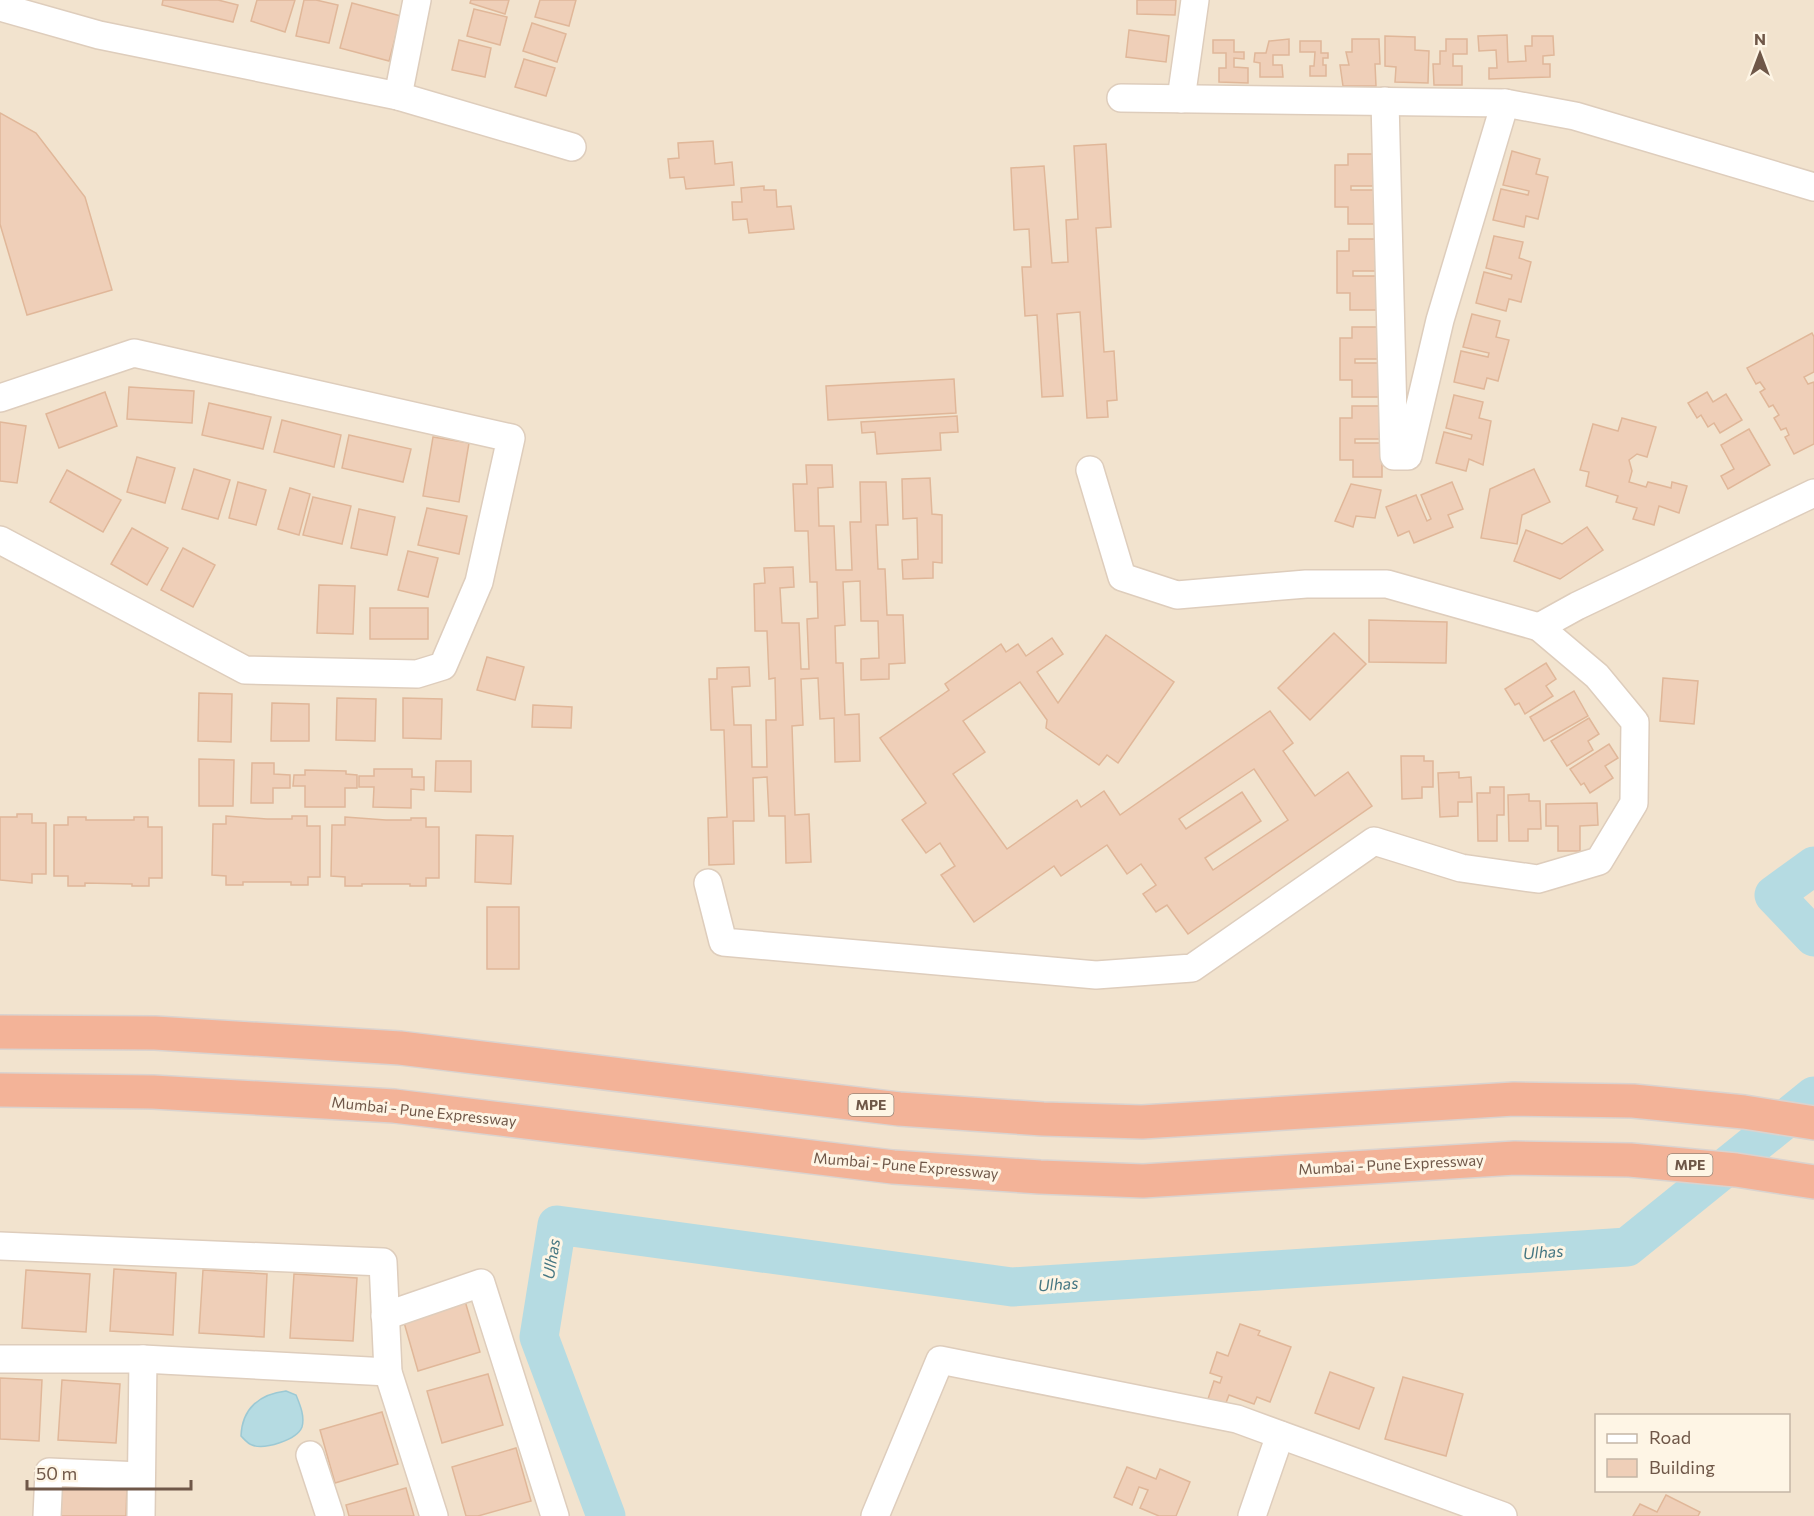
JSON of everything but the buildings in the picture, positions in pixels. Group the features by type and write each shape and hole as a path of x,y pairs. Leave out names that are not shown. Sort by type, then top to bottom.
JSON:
{"highway":[{"name":"MPE","path":"0,1032 155,1033 400,1048 899,1109 1043,1119 1142,1122 1514,1099 1633,1101 1744,1112 1814,1123"},
{"name":"Mumbai - Pune Expressway","path":"0,1090 153,1092 394,1106 893,1167 1040,1177 1143,1181 1515,1158 1643,1161 1736,1170 1814,1182"}],"street":[{"path":"398,96 417,0"},
{"path":"1181,99 1195,0"},
{"path":"0,7 99,35 398,96 572,147"},
{"path":"1121,98 1505,103 1575,116 1814,187"},
{"path":"1385,101 1394,456 1408,456 1440,320 1505,103"},
{"path":"0,398 134,352 511,438 479,582 443,666 417,674 245,670 0,540"},
{"path":"708,883 723,942 1096,975 1192,968 1374,841 1461,868 1539,879 1599,861 1635,803 1635,722 1597,676 1539,627 1388,584 1306,584 1177,595 1122,577 1090,470"},
{"path":"1539,627 1577,606 1814,493"},
{"path":"0,1246 383,1262 388,1372 434,1516"},
{"path":"386,1316 481,1283 555,1516"},
{"path":"0,1359 142,1359 388,1372"},
{"path":"141,1516 142,1359"},
{"path":"875,1516 940,1360 1237,1419 1503,1516"},
{"path":"1252,1516 1280,1435"},
{"path":"310,1455 330,1516"},
{"path":"47,1516 49,1472 141,1476"}],"shaded area":[{"path":"0,0 1814,0 1814,1516 0,1516"}],"water":[{"path":"286,1391 296,1395 300,1407 303,1423 299,1432 287,1440 272,1445 249,1444 241,1436 242,1426 249,1410 268,1395"}],"waterway":[{"name":"Ulhas","path":"1814,866 1774,895 1814,937"},
{"name":"Ulhas","path":"606,1516 539,1337 557,1225 1012,1287 1627,1247 1814,1096"}]}
